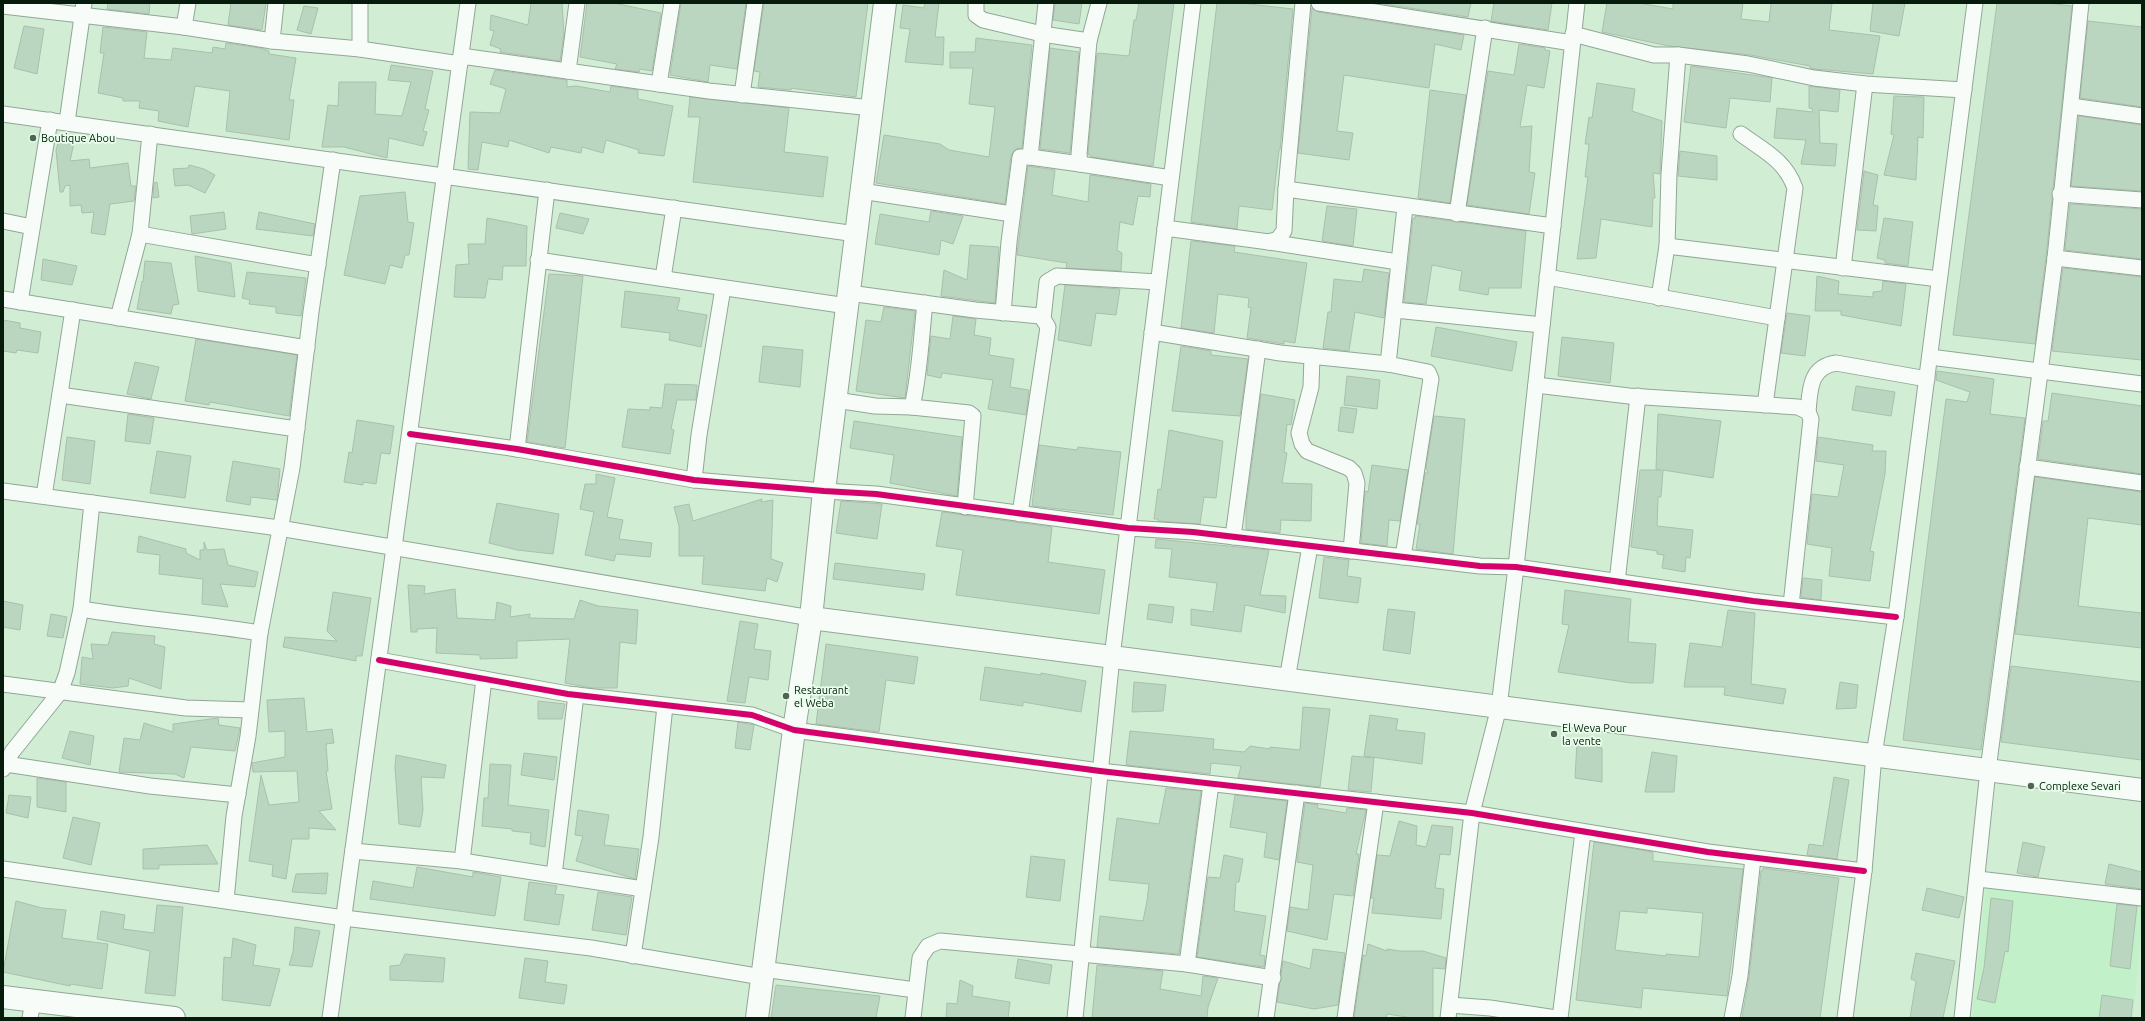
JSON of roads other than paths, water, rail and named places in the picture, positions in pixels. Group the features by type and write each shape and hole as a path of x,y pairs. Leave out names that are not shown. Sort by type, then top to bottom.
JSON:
{"main road":[{"path":"757,1018 794,730 811,618 824,492 885,3"},
{"path":"811,618 2142,790"},
{"path":"3,997 32,1009 174,1018"}],"street":[{"path":"184,27 188,3"},
{"path":"272,41 276,3"},
{"path":"360,3 360,49"},
{"path":"330,1018 468,3"},
{"path":"568,71 577,3"},
{"path":"659,84 672,3"},
{"path":"742,95 755,3"},
{"path":"976,3 976,15 983,20 1042,34 1089,41"},
{"path":"1030,157 1046,3"},
{"path":"1080,164 1089,41 1099,3"},
{"path":"1075,1018 1080,955 1112,657 1193,3"},
{"path":"1270,242 1278,239 1284,232 1286,189 1303,3"},
{"path":"1319,3 1485,28 1573,39 1654,55 1678,55 1748,64 1814,78 1865,84 1964,90"},
{"path":"1556,1018 1490,1008 1449,1011 1472,814 1499,707 1516,567 1577,3"},
{"path":"1845,1018 1864,871 1874,755 1896,617 1975,3"},
{"path":"1962,1018 1978,879 1988,770 2039,370 2055,258 2060,194 2071,106 2081,3"},
{"path":"3,6 83,9 272,41 568,71 742,95 872,108"},
{"path":"67,122 83,9"},
{"path":"1457,214 1485,28"},
{"path":"1659,298 1667,246 1669,174 1678,55"},
{"path":"1843,268 1865,84"},
{"path":"2071,106 2142,116"},
{"path":"3,114 856,234"},
{"path":"20,302 50,120"},
{"path":"118,318 140,234 150,134"},
{"path":"1741,134 1780,161 1790,176 1795,188 1786,262 1765,405"},
{"path":"1003,313 1012,214 1020,157 1030,157 1172,178"},
{"path":"226,900 238,795 248,736 260,633 279,528 292,468 333,160"},
{"path":"1286,189 1405,207 1553,226"},
{"path":"516,449 547,190"},
{"path":"861,191 1012,214"},
{"path":"2060,194 2142,200"},
{"path":"1388,364 1405,207"},
{"path":"663,278 674,208"},
{"path":"3,221 32,227"},
{"path":"1165,228 1270,242 1398,262"},
{"path":"140,234 318,265"},
{"path":"1667,246 1786,262 1939,279"},
{"path":"2055,258 2142,268"},
{"path":"538,260 723,288 848,300 925,304 1040,316 1044,319"},
{"path":"1020,514 1048,327 1044,319 1047,282 1053,277 1083,277 1158,282"},
{"path":"1547,277 1777,318"},
{"path":"694,480 699,435 723,288"},
{"path":"3,299 307,348"},
{"path":"912,407 919,379 918,368 925,304"},
{"path":"44,496 73,310"},
{"path":"1395,310 1542,325"},
{"path":"1152,332 1258,349 1388,364 1428,372 1430,376 1403,557"},
{"path":"1233,537 1258,349"},
{"path":"1312,356 1311,387 1299,433 1302,444 1307,451 1349,468 1354,473 1357,483 1351,551"},
{"path":"1930,357 2142,384"},
{"path":"1791,605 1811,419 1808,412 1812,379 1827,364 1836,363 1927,379"},
{"path":"1536,385 1638,396 1798,407 1808,412"},
{"path":"60,395 297,428"},
{"path":"1616,582 1638,396"},
{"path":"836,400 875,406 912,407 969,413 973,416 965,506"},
{"path":"410,434 516,449 694,480 824,492 876,494 1128,528 1233,537 1480,566 1516,567 1616,582 1896,617"},
{"path":"2027,467 2142,483"},
{"path":"3,491 279,528 811,618"},
{"path":"92,503 81,609 67,673 60,692 12,752 4,766 150,786 238,795"},
{"path":"1287,680 1310,546"},
{"path":"81,609 139,619 199,623 260,633"},
{"path":"379,660 576,695 752,715 794,730 1100,771 1472,814 1753,858 1864,871"},
{"path":"462,861 484,679"},
{"path":"3,684 186,708 250,710"},
{"path":"554,875 576,695"},
{"path":"633,956 651,837 665,706"},
{"path":"1187,964 1210,784"},
{"path":"1266,1018 1273,978 1297,793"},
{"path":"1345,1018 1376,802"},
{"path":"1560,1018 1584,832"},
{"path":"353,851 462,861 643,889"},
{"path":"1732,1018 1740,976 1753,858"},
{"path":"3,869 344,918 591,948 633,956 763,973 915,990"},
{"path":"1978,879 2142,898"},
{"path":"913,1018 915,990 920,958 928,946 940,941 1187,964 1273,978"}],"place":[{"name":"Boutique Abou","path":"33,138"},
{"name":"Restaurant el Weba","path":"786,696"},
{"name":"El Weva Pour la vente","path":"1554,734"},
{"name":"Complexe Sevari","path":"2031,786"}]}
